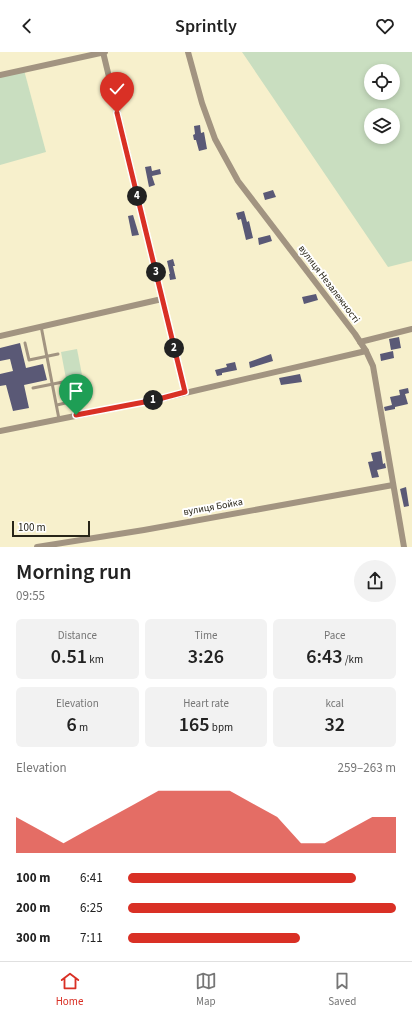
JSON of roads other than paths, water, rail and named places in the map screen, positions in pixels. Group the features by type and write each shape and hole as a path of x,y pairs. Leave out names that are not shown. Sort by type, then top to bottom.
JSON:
{"street":[{"path":"0,75 103,52 185,392"},
{"name":"вулиця Незалежності","path":"188,52 202,103 215,139 238,181 366,351 372,366 404,547"},
{"path":"0,336 162,299"},
{"path":"360,342 412,329"},
{"path":"0,431 155,400 366,351"},
{"name":"вулиця Бойка","path":"37,547 144,530 393,485"}],"lane":[{"path":"41,326 59,419"},
{"path":"25,343 29,360 58,354"},
{"path":"32,388 63,382"},
{"path":"57,405 78,400"}]}
